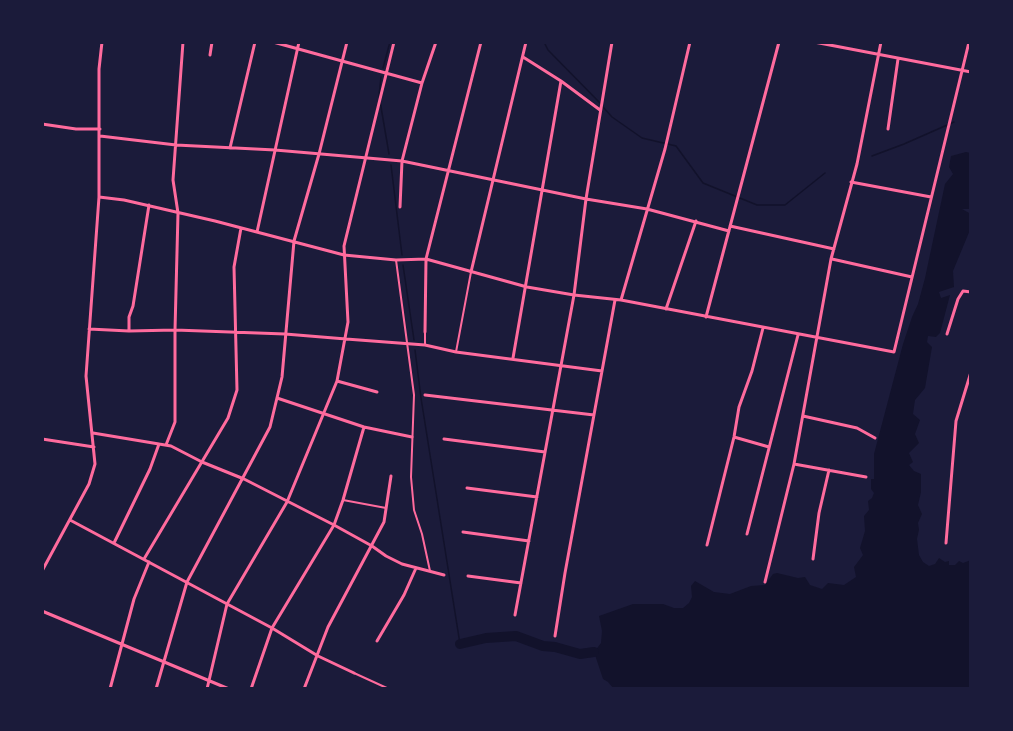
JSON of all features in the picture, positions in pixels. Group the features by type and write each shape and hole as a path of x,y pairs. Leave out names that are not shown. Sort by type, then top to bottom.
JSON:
{"street":[{"path":"42,571 70,520 94,464 93,433 86,376 99,197 99,69 102,42"},
{"path":"166,445 175,422 178,213 173,180 183,42"},
{"path":"210,55 212,42"},
{"path":"230,148 255,42"},
{"path":"273,42 422,83"},
{"path":"257,232 299,42"},
{"path":"156,689 187,582 270,427 282,377 294,241 347,42"},
{"path":"207,689 227,604 287,502 337,381 348,322 344,246 394,42"},
{"path":"400,207 402,161 422,83 436,42"},
{"path":"425,345 426,259 481,42"},
{"path":"456,352 471,272 526,42"},
{"path":"515,615 574,295 586,199 612,42"},
{"path":"621,300 665,149 690,42"},
{"path":"706,317 779,42"},
{"path":"814,42 971,72"},
{"path":"765,582 794,464 831,259 856,165 881,42"},
{"path":"99,197 242,228 344,255 396,260 426,259 527,287 621,300 894,352 969,42"},
{"path":"523,57 600,109"},
{"path":"888,129 898,59"},
{"path":"513,358 561,81"},
{"path":"42,124 76,129 100,129"},
{"path":"100,136 176,145 275,150 402,161 494,181 647,209 834,249"},
{"path":"851,182 931,197"},
{"path":"129,331 129,317 133,306 149,206"},
{"path":"666,309 696,221"},
{"path":"144,560 228,418 237,390 234,267 242,228"},
{"path":"831,259 912,277"},
{"path":"396,260 414,395 411,477 414,510 430,571"},
{"path":"947,334 958,299 963,291 971,292"},
{"path":"555,636 615,300"},
{"path":"707,545 739,408 752,371 763,328"},
{"path":"89,329 285,334 425,345 456,352 602,371"},
{"path":"747,534 798,335"},
{"path":"946,543 956,421 971,372"},
{"path":"337,381 377,392"},
{"path":"424,396 594,415"},
{"path":"277,398 364,427 412,437"},
{"path":"802,416 856,428 875,438"},
{"path":"251,689 272,628 334,525 364,427"},
{"path":"93,433 166,445 244,478 334,525 386,556 416,568 444,575"},
{"path":"734,437 769,447"},
{"path":"42,439 94,447"},
{"path":"444,439 545,452"},
{"path":"114,543 150,469 159,443"},
{"path":"794,464 866,477"},
{"path":"813,559 819,513 829,470"},
{"path":"304,689 328,627 384,522 391,476"},
{"path":"467,488 537,497"},
{"path":"343,500 386,508"},
{"path":"70,520 272,628 318,656 389,689"},
{"path":"463,532 529,541"},
{"path":"110,689 134,599 149,562"},
{"path":"377,641 404,595 416,568"},
{"path":"468,576 521,583"},
{"path":"42,610 165,664 229,689"}],"shaded area":[{"path":"971,153 971,209 962,209 971,214 970,230 953,271 954,287 939,292 941,298 950,295 940,333 936,337 928,336 927,342 932,347 925,388 915,400 913,414 920,420 915,434 919,443 909,453 913,462 909,465 921,474 918,505 922,514 918,523 917,539 919,555 923,562 929,566 935,564 939,558 945,562 949,561 949,565 955,565 959,561 963,563 971,560 971,689 614,689 603,679 594,652 601,643 602,631 599,616 633,604 663,604 683,608 692,597 691,586 695,581 714,592 730,594 751,586 765,585 773,574 777,573 798,578 805,577 810,585 822,589 828,583 844,585 856,577 854,567 863,555 860,548 865,531 864,516 869,510 868,501 874,493 871,489 871,479 874,479 874,454 903,344 925,278 945,184 953,174 949,167 951,156"}],"waterway":[{"path":"383,68 390,42"},
{"path":"544,42 548,50 600,103"},
{"path":"379,96 381,77"},
{"path":"380,101 389,154"},
{"path":"603,107 612,117 642,138 676,146 703,183 757,205 785,205 825,173"},
{"path":"872,156 954,122"},
{"path":"391,165 402,255"},
{"path":"403,265 414,340"},
{"path":"415,350 460,644"},
{"path":"460,644 486,638 516,636 543,646 580,654 594,652"}]}
